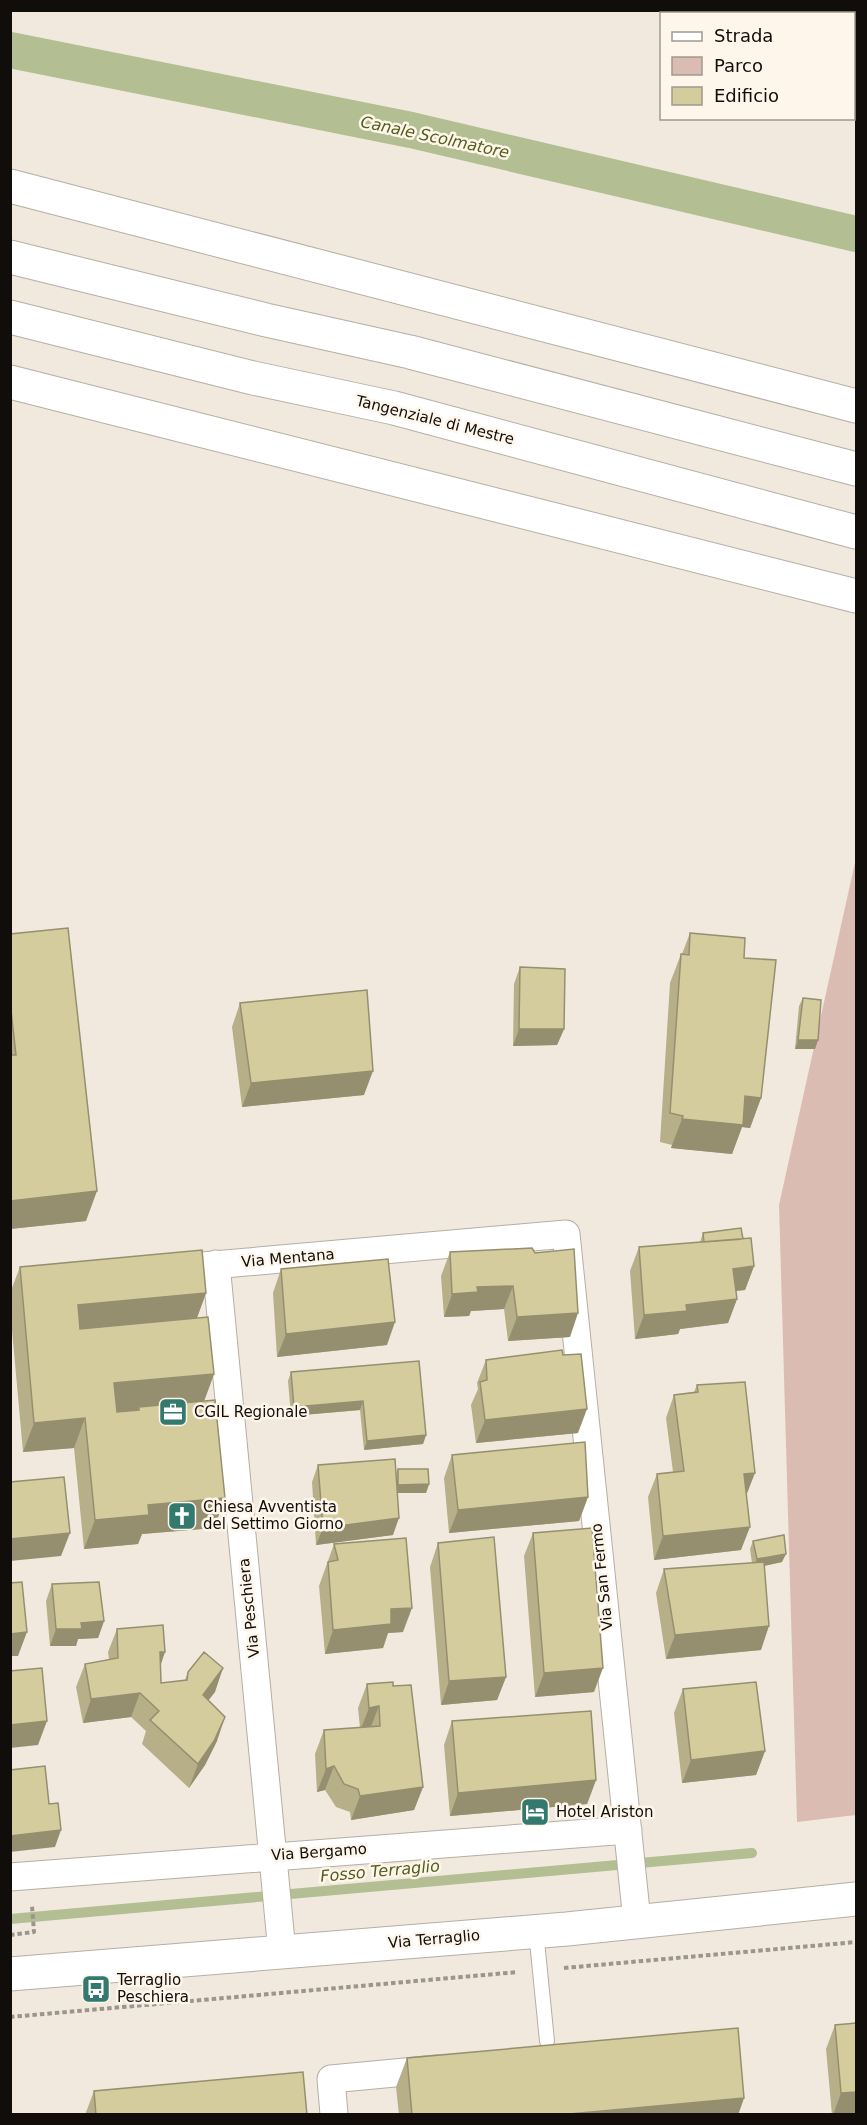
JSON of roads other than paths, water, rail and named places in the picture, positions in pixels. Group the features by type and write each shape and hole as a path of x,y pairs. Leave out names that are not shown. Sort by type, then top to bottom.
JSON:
{"main road":[{"path":"10,186 856,406"},
{"path":"10,257 266,320 410,352 856,469"},
{"name":"Tangenziale di Mestre","path":"10,317 254,378 394,408 856,532"},
{"path":"10,382 856,596"},
{"name":"Via Terraglio","path":"10,1974 281,1936 536,1931 856,1899"}],"street":[{"name":"Via Mentana","path":"147,1270 566,1234"},
{"name":"Via San Fermo","path":"566,1234 638,1921"},
{"name":"Via Peschiera","path":"216,1264 281,1936"},
{"name":"Via Bergamo","path":"10,1877 275,1868 630,1841"},
{"path":"526,2061 549,2059 547,2041"},
{"path":"334,2115 331,2079 457,2067"}],"lane":[{"path":"536,1931 547,2041"}],"waterway":[{"name":"Canale Scolmatore","path":"10,50 411,130 856,234"},
{"name":"Fosso Terraglio","path":"10,1919 752,1853"}],"place":[{"name":"CGIL Regionale","path":"173,1412"},
{"name":"Chiesa Avventista del Settimo Giorno","path":"182,1516"},
{"name":"Hotel Ariston","path":"535,1812"},
{"name":"Terraglio Peschiera","path":"96,1989"}]}
